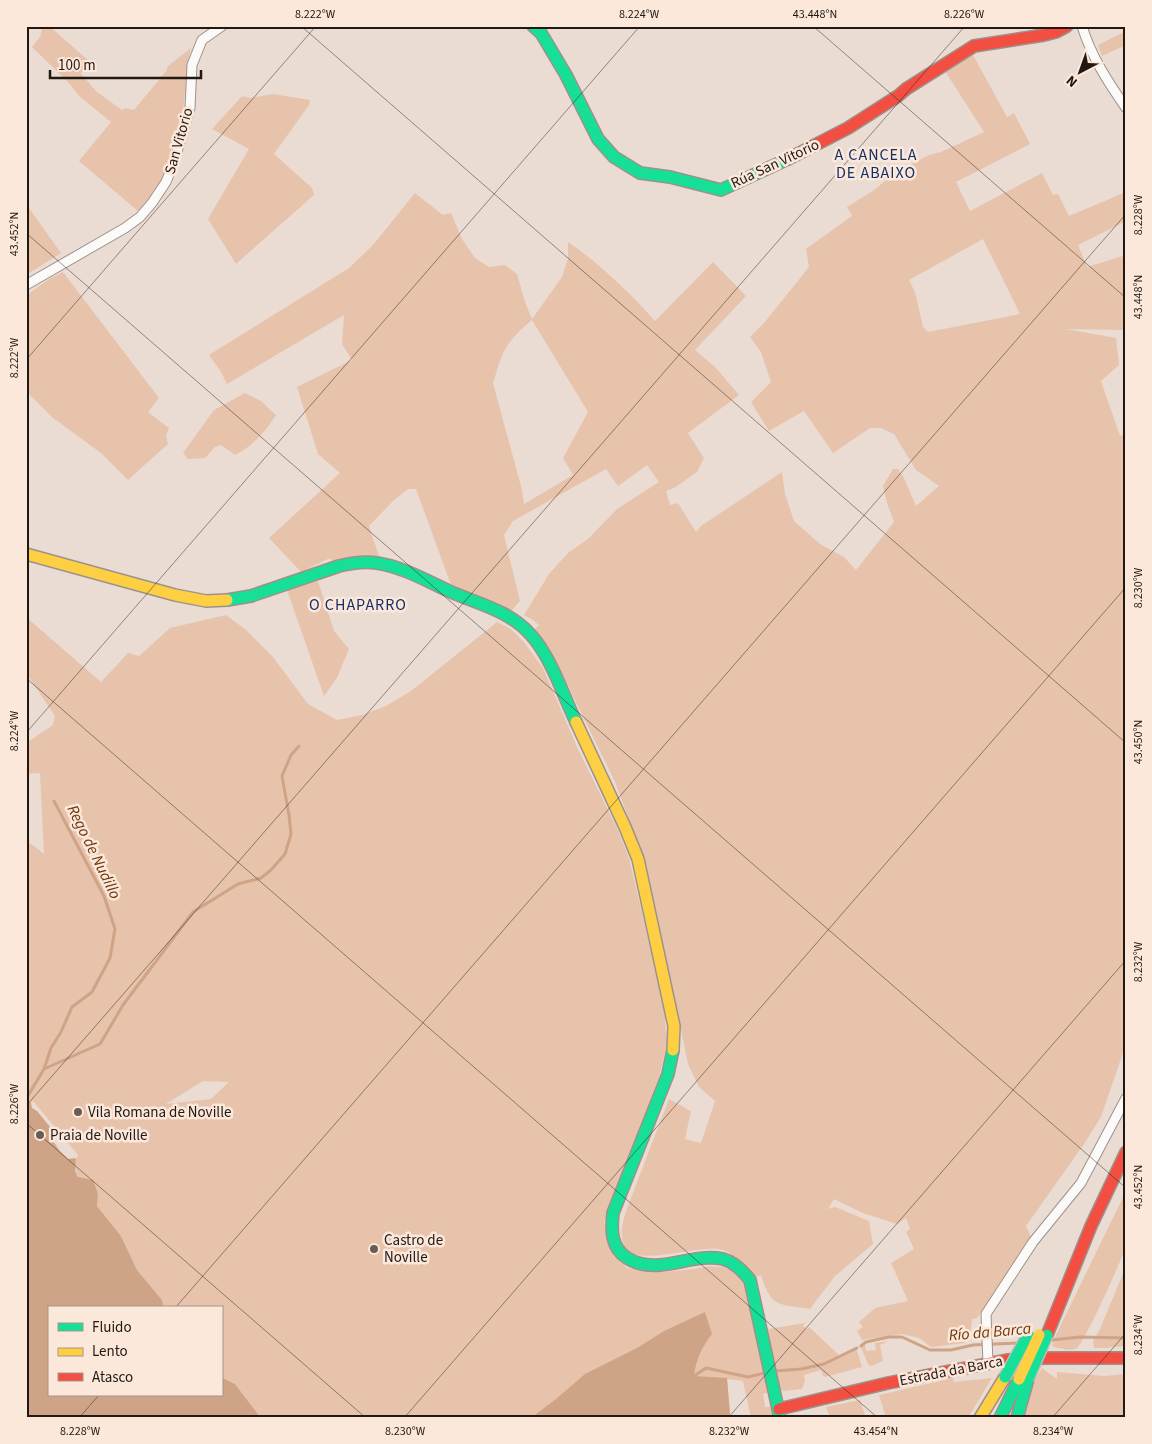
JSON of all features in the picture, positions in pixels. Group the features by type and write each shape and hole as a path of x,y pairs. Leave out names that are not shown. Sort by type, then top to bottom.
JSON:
{"main road":[{"name":"Rúa San Vitorio","path":"533,26 541,33 566,75 598,139 614,157 640,173 670,177 721,190 848,128 898,96 906,88 974,46 1044,36 1067,26"},
{"path":"26,554 175,595 206,601 251,596 339,566 354,563 379,563 403,571 486,606 525,628 545,655 638,859 674,1026 673,1051 668,1074 613,1213 614,1243 619,1251 630,1261 644,1266 710,1258 730,1262 744,1272 750,1280 779,1413"},
{"path":"980,1418 1005,1377 1039,1332 1056,1315 1091,1226 1126,1152"},
{"path":"1017,1418 1023,1379 1039,1332"},
{"name":"Estrada da Barca","path":"779,1413 888,1384 988,1363 1046,1358 1126,1358"},
{"path":"1000,1418 1023,1379"}],"street":[{"name":"San Vitorio","path":"26,285 125,228 152,203 166,182 181,142 190,108 192,65 202,40 222,26"},
{"path":"1082,26 1099,66 1126,108"},
{"path":"988,1363 986,1314 1033,1242 1081,1183 1126,1098"}],"shaded area":[{"path":"43,26 49,26 88,60 81,74 97,92 122,110 126,108 134,110 167,70 167,67 191,48 182,120 174,149 163,180 139,212 79,161 111,122 79,96 68,82 32,47 40,37"},
{"path":"1126,31 1126,45 1102,56 1098,45"},
{"path":"973,55 1007,117 1014,113 1030,144 956,182 970,211 1042,173 1053,195 1058,194 1069,216 1126,192 1126,221 1078,245 1087,267 1126,255 1126,330 1066,329 1116,338 1119,365 1101,381 1120,436 1126,434 1126,1044 1101,1117 1026,1226 1031,1237 977,1318 972,1319 970,1337 965,1343 931,1347 919,1338 902,1334 862,1340 857,1331 863,1327 859,1322 875,1308 908,1301 891,1263 914,1249 906,1232 910,1229 906,1218 897,1224 863,1213 834,1199 828,1209 835,1207 869,1221 873,1244 835,1276 810,1309 784,1305 773,1299 761,1275 753,1278 740,1261 723,1250 699,1250 654,1256 630,1252 624,1245 622,1228 626,1211 669,1099 691,1111 685,1139 701,1143 715,1101 699,1087 688,1064 643,856 615,782 550,649 534,630 539,625 524,615 549,574 568,553 588,539 617,509 659,482 647,465 618,486 606,469 513,521 504,535 520,601 510,612 451,585 416,489 408,489 392,502 369,526 379,556 368,556 333,563 330,558 301,572 269,538 340,473 318,454 297,387 352,360 342,344 344,315 227,384 209,355 349,268 373,245 415,193 443,215 451,213 462,239 475,258 489,267 505,265 517,274 532,319 562,277 568,259 568,242 614,279 655,321 713,262 746,296 695,350 715,367 739,395 688,433 704,458 697,472 674,488 666,491 670,505 678,503 696,532 701,526 782,472 785,494 794,521 820,544 844,557 856,570 894,522 883,486 893,469 898,469 904,478 916,506 939,486 916,470 894,434 881,428 870,428 833,453 804,411 769,431 751,402 771,382 761,352 750,337 764,323 809,267 806,249 852,216 847,207 874,190 895,173 929,155 941,152 984,132 945,71","holes":["983,239 1020,314 928,332 923,327 915,292 909,280","532,320 588,412 563,458 573,475 524,504 522,490 493,383 508,345"]},
{"path":"273,94 310,100 309,105 274,154 312,188 314,195 236,264 208,219 249,149 212,129 242,96 250,98"},
{"path":"29,208 61,253 26,275 26,210"},
{"path":"63,272 159,398 148,412 169,428 166,436 168,444 128,480 101,453 53,418 26,391 26,296 49,279"},
{"path":"245,393 261,401 276,415 263,433 253,443 235,455 221,445 215,447 205,458 188,459 183,453 214,410"},
{"path":"318,581 334,631 349,649 337,678 324,696 287,590"},
{"path":"226,615 246,630 273,657 308,704 337,720 362,715 386,706 411,691 497,622 511,629 524,642 543,668 578,749 617,828 629,858 664,1006 667,1044 660,1074 604,1222 613,1256 627,1268 662,1272 709,1266 722,1267 733,1271 742,1280 747,1288 770,1392 763,1394 765,1407 773,1406 775,1418 751,1418 743,1381 727,1379 729,1418 261,1418 235,1384 222,1378 222,1306 164,1306 162,1300 137,1270 121,1236 97,1206 98,1194 79,1178 75,1168 78,1155 33,1101 31,1103 26,1100 26,840 44,854 40,773 26,774 26,743 53,725 55,716 26,673 26,617 101,682 128,653 139,656 170,628","holes":["203,1081 229,1082 211,1099 166,1104"]},
{"path":"26,1101 31,1103 32,1108 37,1111 55,1133 51,1138 59,1150 68,1159 76,1158 75,1171 78,1177 93,1180 98,1194 97,1206 121,1236 137,1270 162,1300 164,1306 48,1306 48,1396 222,1396 222,1378 235,1384 261,1418 26,1418"},
{"path":"1126,1191 1126,1245 1103,1299 1077,1348 1069,1350 1054,1347 1052,1345 1055,1337"},
{"path":"1126,1266 1126,1346 1094,1348 1093,1341 1100,1329"},
{"path":"705,1312 712,1334 700,1354 694,1376 727,1378 729,1418 531,1418 585,1374 637,1348 664,1331"},
{"path":"805,1323 803,1326 807,1329 809,1327 839,1355 856,1347 862,1367 825,1377 821,1370 804,1375 805,1381 802,1389 784,1391 779,1389 768,1329"},
{"path":"889,1341 880,1345 883,1361 871,1366 868,1364 861,1347 865,1345 866,1351 876,1350 875,1343"},
{"path":"1042,1368 1057,1379 1057,1372 1104,1376 1126,1374 1126,1418 1024,1418 1035,1379"},
{"path":"953,1378 954,1382 992,1378 968,1418 886,1418 879,1395"},
{"path":"860,1400 866,1418 830,1418 826,1407"}],"waterway":[{"path":"44,1069 100,1044 123,1005 193,912 238,884 261,878 285,854 291,834 282,776 291,755 299,746"},
{"name":"Rego de Nudillo","path":"26,1099 44,1069 51,1048 61,1032 72,1007 92,992 110,958 115,929 104,896 54,801"},
{"name":"Río da Barca","path":"861,1346 866,1342 889,1337 902,1337 930,1350 951,1350 973,1345 1018,1343"},
{"name":"Río da Barca","path":"1052,1340 1080,1337 1126,1338"},
{"name":"Río da Barca","path":"775,1371 801,1369 824,1364 857,1348"},
{"name":"Río da Barca","path":"694,1376 706,1368 748,1377 765,1373"}],"traffic: fast":[{"path":"533,26 541,33 566,75 598,139 614,157 640,173 670,177 721,190 788,159"},
{"path":"227,600 251,596 348,564 372,562 396,568 494,609 523,627 545,654 576,722"},
{"path":"673,1050 668,1074 613,1213 613,1238 622,1254 639,1263 662,1265 698,1259 723,1259 735,1265 744,1273 750,1280 780,1418"},
{"path":"1005,1377 1028,1335"},
{"path":"1028,1379 1047,1335"},
{"path":"1000,1418 1019,1379"},
{"path":"1017,1418 1028,1379"}],"traffic: slow":[{"path":"26,554 175,595 206,601 227,600"},
{"path":"576,722 638,859 674,1026 673,1050"},
{"path":"1019,1379 1039,1335"},
{"path":"980,1418 1005,1377"}],"traffic: jam":[{"path":"788,159 848,128 974,46 1044,35 1056,32 1067,26"},
{"path":"1047,1335 1091,1226 1126,1152"},
{"path":"779,1409 888,1383 1007,1360 1126,1358"}],"place":[{"name":"Vila Romana de Noville","path":"78,1112"},
{"name":"Praia de Noville","path":"40,1135"},
{"name":"Castro de Noville","path":"374,1249"}],"district":[{"name":"A CANCELA DE ABAIXO","path":"876,164"},
{"name":"O CHAPARRO","path":"358,605"}]}
